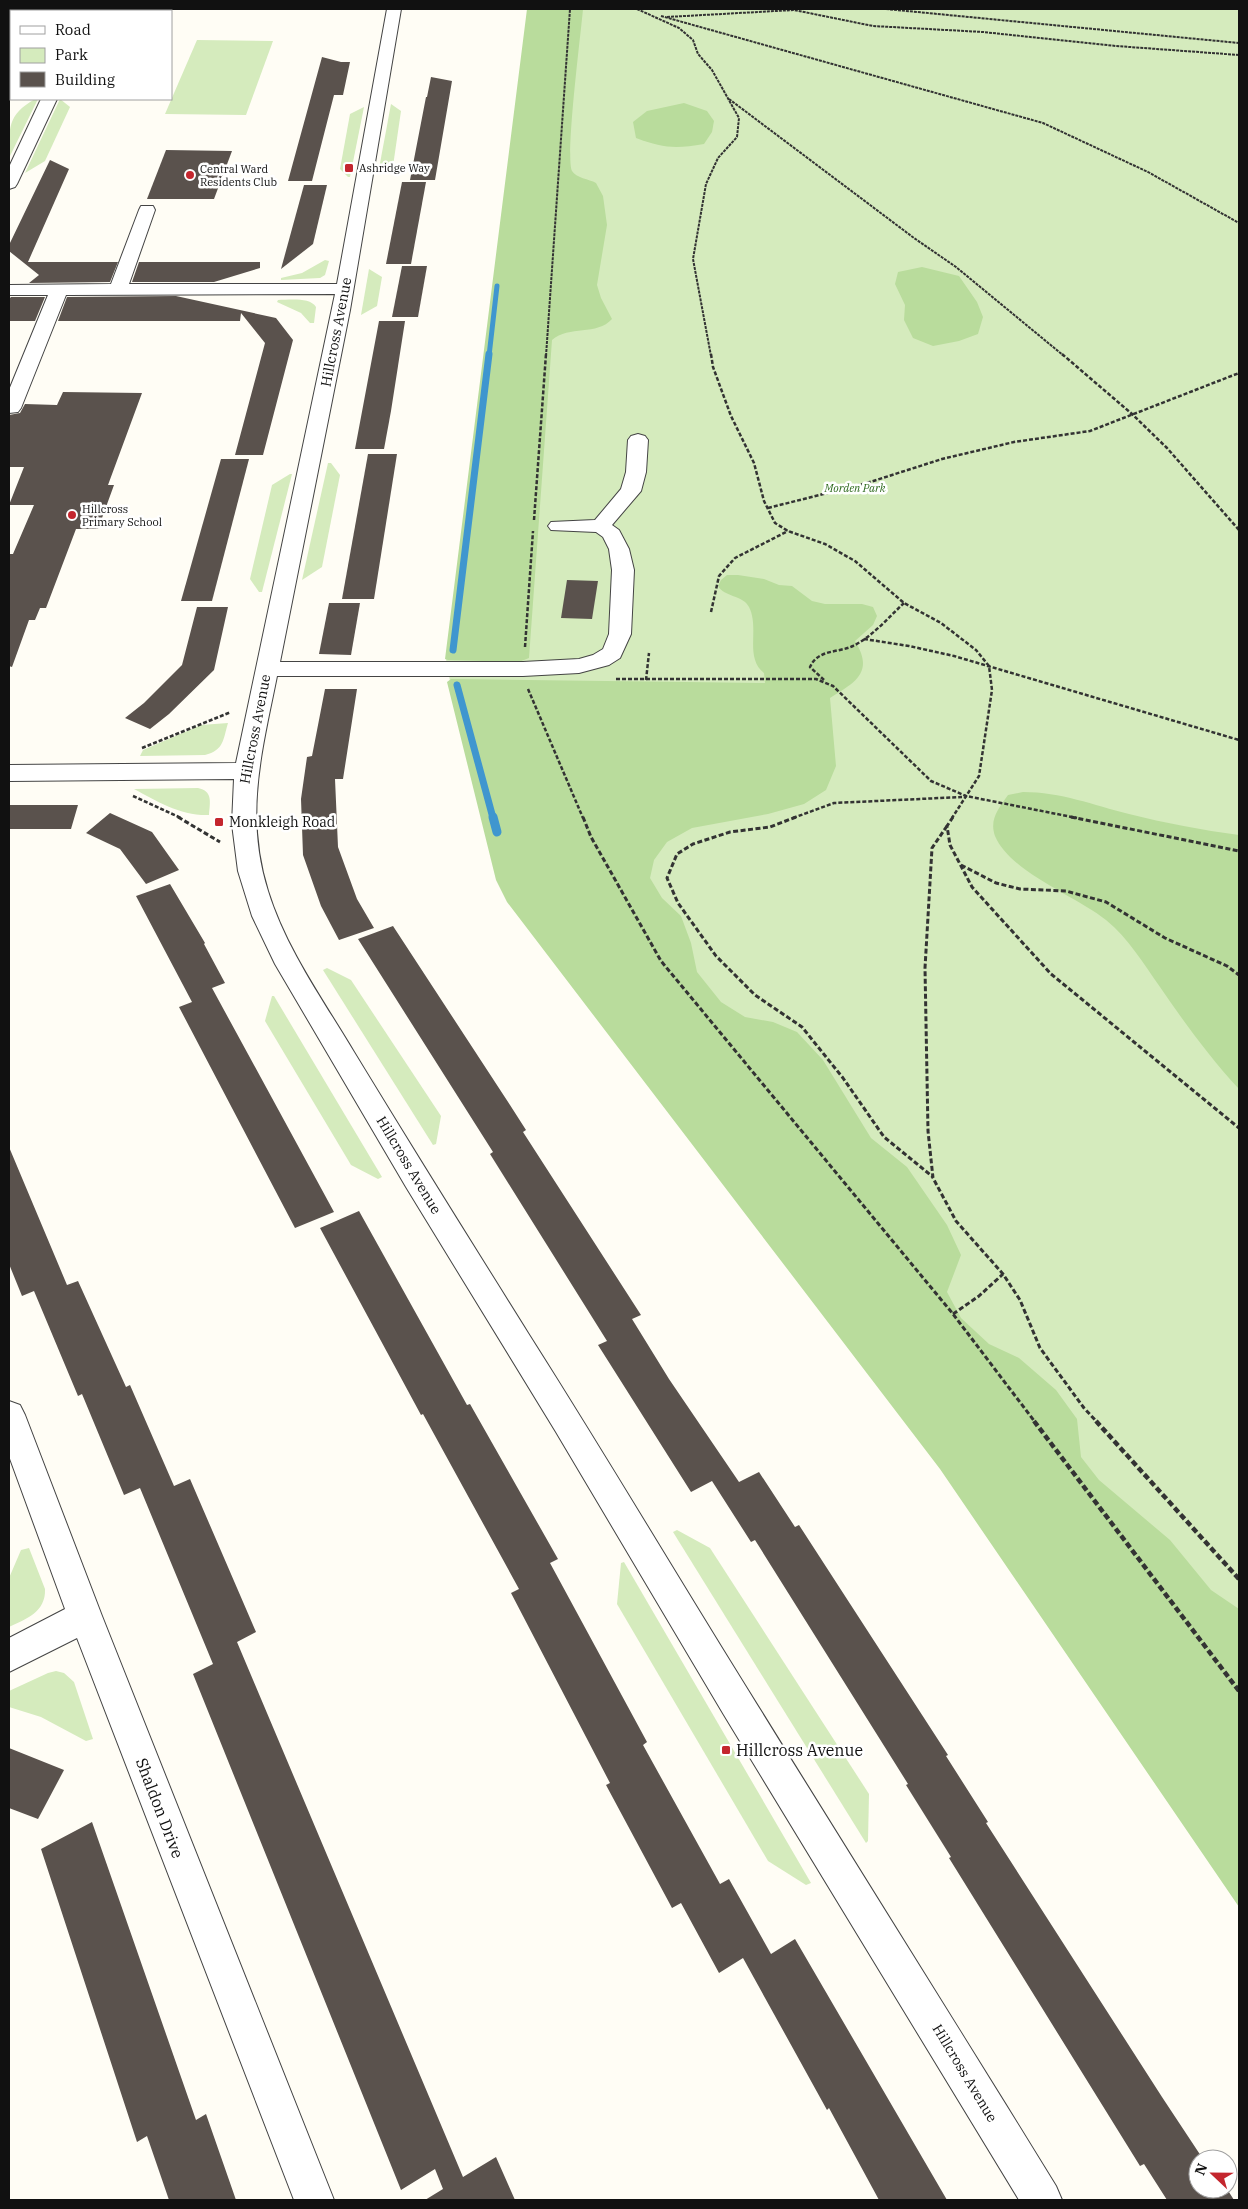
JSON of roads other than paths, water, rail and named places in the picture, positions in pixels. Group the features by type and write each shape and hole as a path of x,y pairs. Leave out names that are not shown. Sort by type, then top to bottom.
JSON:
{"street":[{"name":"Hillcross Avenue","path":"394,9 344,289 246,770 243,822 246,858 256,896 269,930 416,1179 562,1414 1042,2200"},
{"path":"9,184 49,100"},
{"path":"118,290 147,210"},
{"path":"9,290 344,289"},
{"path":"11,408 59,290"},
{"path":"558,526 595,520 611,512 631,491 636,472 638,440"},
{"path":"267,669 525,678 601,660 612,653 620,634 623,570 619,548 612,534 595,520"},
{"path":"9,773 246,770"},
{"name":"Shaldon Drive","path":"9,1415 85,1616 314,2200"},
{"path":"9,1656 85,1616"}],"waterway":[{"path":"489,356 497,286"},
{"path":"453,650 489,354"},
{"path":"457,685 493,818"},
{"path":"493,817 497,832"}],"place":[{"name":"Ashridge Way","path":"349,168"},
{"name":"Central Ward Residents Club","path":"190,175"},
{"name":"Hillcross Primary School","path":"72,515"},
{"name":"Monkleigh Road","path":"219,822"},
{"name":"Hillcross Avenue","path":"726,1750"}],"park label":[{"name":"Morden Park","path":"855,488"}]}
